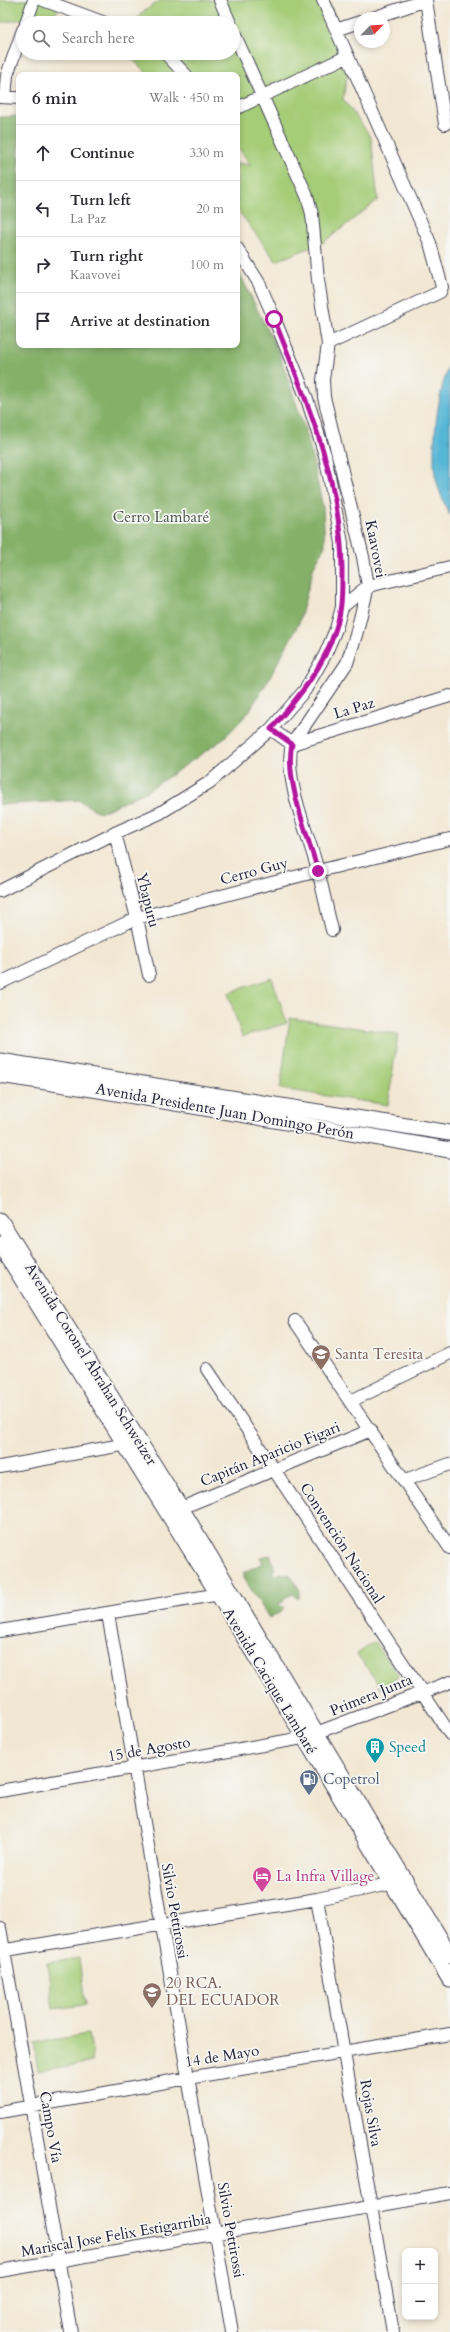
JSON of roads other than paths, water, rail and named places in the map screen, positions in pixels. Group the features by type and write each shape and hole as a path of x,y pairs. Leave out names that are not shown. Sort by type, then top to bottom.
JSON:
{"main road":[{"name":"Avenida Presidente Juan Domingo Perón","path":"0,1061 101,1083 450,1150"},
{"name":"Avenida Presidente Juan Domingo Perón","path":"0,1075 101,1083 450,1133"},
{"name":"Avenida Coronel Abrahan Schweizer","path":"0,1220 133,1443"},
{"name":"Avenida Coronel Abrahan Schweizer","path":"0,1244 133,1443 181,1508"},
{"name":"Avenida Cacique Lambaré","path":"133,1443 225,1593 318,1733 450,1955"},
{"name":"Avenida Cacique Lambaré","path":"181,1508 303,1738 450,1980"}],"street":[{"path":"28,16 34,0"},
{"path":"43,0 86,16"},
{"path":"220,0 227,16"},
{"path":"323,0 430,243 442,287 440,292 328,344"},
{"path":"390,12 426,0 445,124"},
{"path":"336,30 354,24"},
{"name":"Kaavovei","path":"240,47 307,196 312,214 318,280 328,344 323,380 324,397 363,557 368,586 356,636 347,663 292,744 289,756 290,775 318,871 332,930"},
{"path":"16,50 7,75 2,97 16,98"},
{"path":"240,106 348,56"},
{"path":"172,60 183,72"},
{"path":"0,891 115,833 160,813 199,790 271,729 305,690 336,629 342,607 342,543 325,455 317,427 264,294 240,252"},
{"path":"342,607 368,586 450,567"},
{"name":"La Paz","path":"292,744 450,696"},
{"path":"271,729 292,744"},
{"name":"Ybapuru","path":"115,833 137,918 149,975"},
{"name":"Cerro Guy","path":"0,983 137,918 318,871 450,839"},
{"path":"295,1321 371,1430 450,1548"},
{"path":"351,1401 450,1353"},
{"name":"Convención Nacional","path":"207,1369 276,1470 450,1734"},
{"name":"Capitán Aparicio Figari","path":"181,1508 371,1430"},
{"path":"0,1467 133,1443"},
{"path":"405,1480 450,1464"},
{"path":"0,1631 108,1614 225,1593"},
{"name":"Silvio Pettirossi","path":"108,1614 133,1768 232,2332"},
{"name":"Primera Junta","path":"303,1738 450,1682"},
{"name":"15 de Agosto","path":"0,1791 303,1738"},
{"path":"2,1950 317,1899 406,1880"},
{"name":"Rojas Silva","path":"317,1899 393,2332"},
{"name":"Campo Vía","path":"0,1928 2,1950 32,2107 71,2332"},
{"name":"14 de Mayo","path":"0,2112 188,2078 450,2034"},
{"name":"Mariscal Jose Felix Estigarribia","path":"0,2271 450,2194"}],"water":[{"path":"450,362 450,515 437,483 434,469 434,450 440,398"}],"place":[{"name":"Santa Teresita","path":"321,1371"},
{"name":"Speed","path":"375,1764"},
{"name":"Copetrol","path":"309,1796"},
{"name":"La Infra Village","path":"262,1893"},
{"name":"20 RCA. DEL ECUADOR","path":"152,2009"}],"park label":[{"name":"Cerro Lambaré","path":"161,517"}]}
